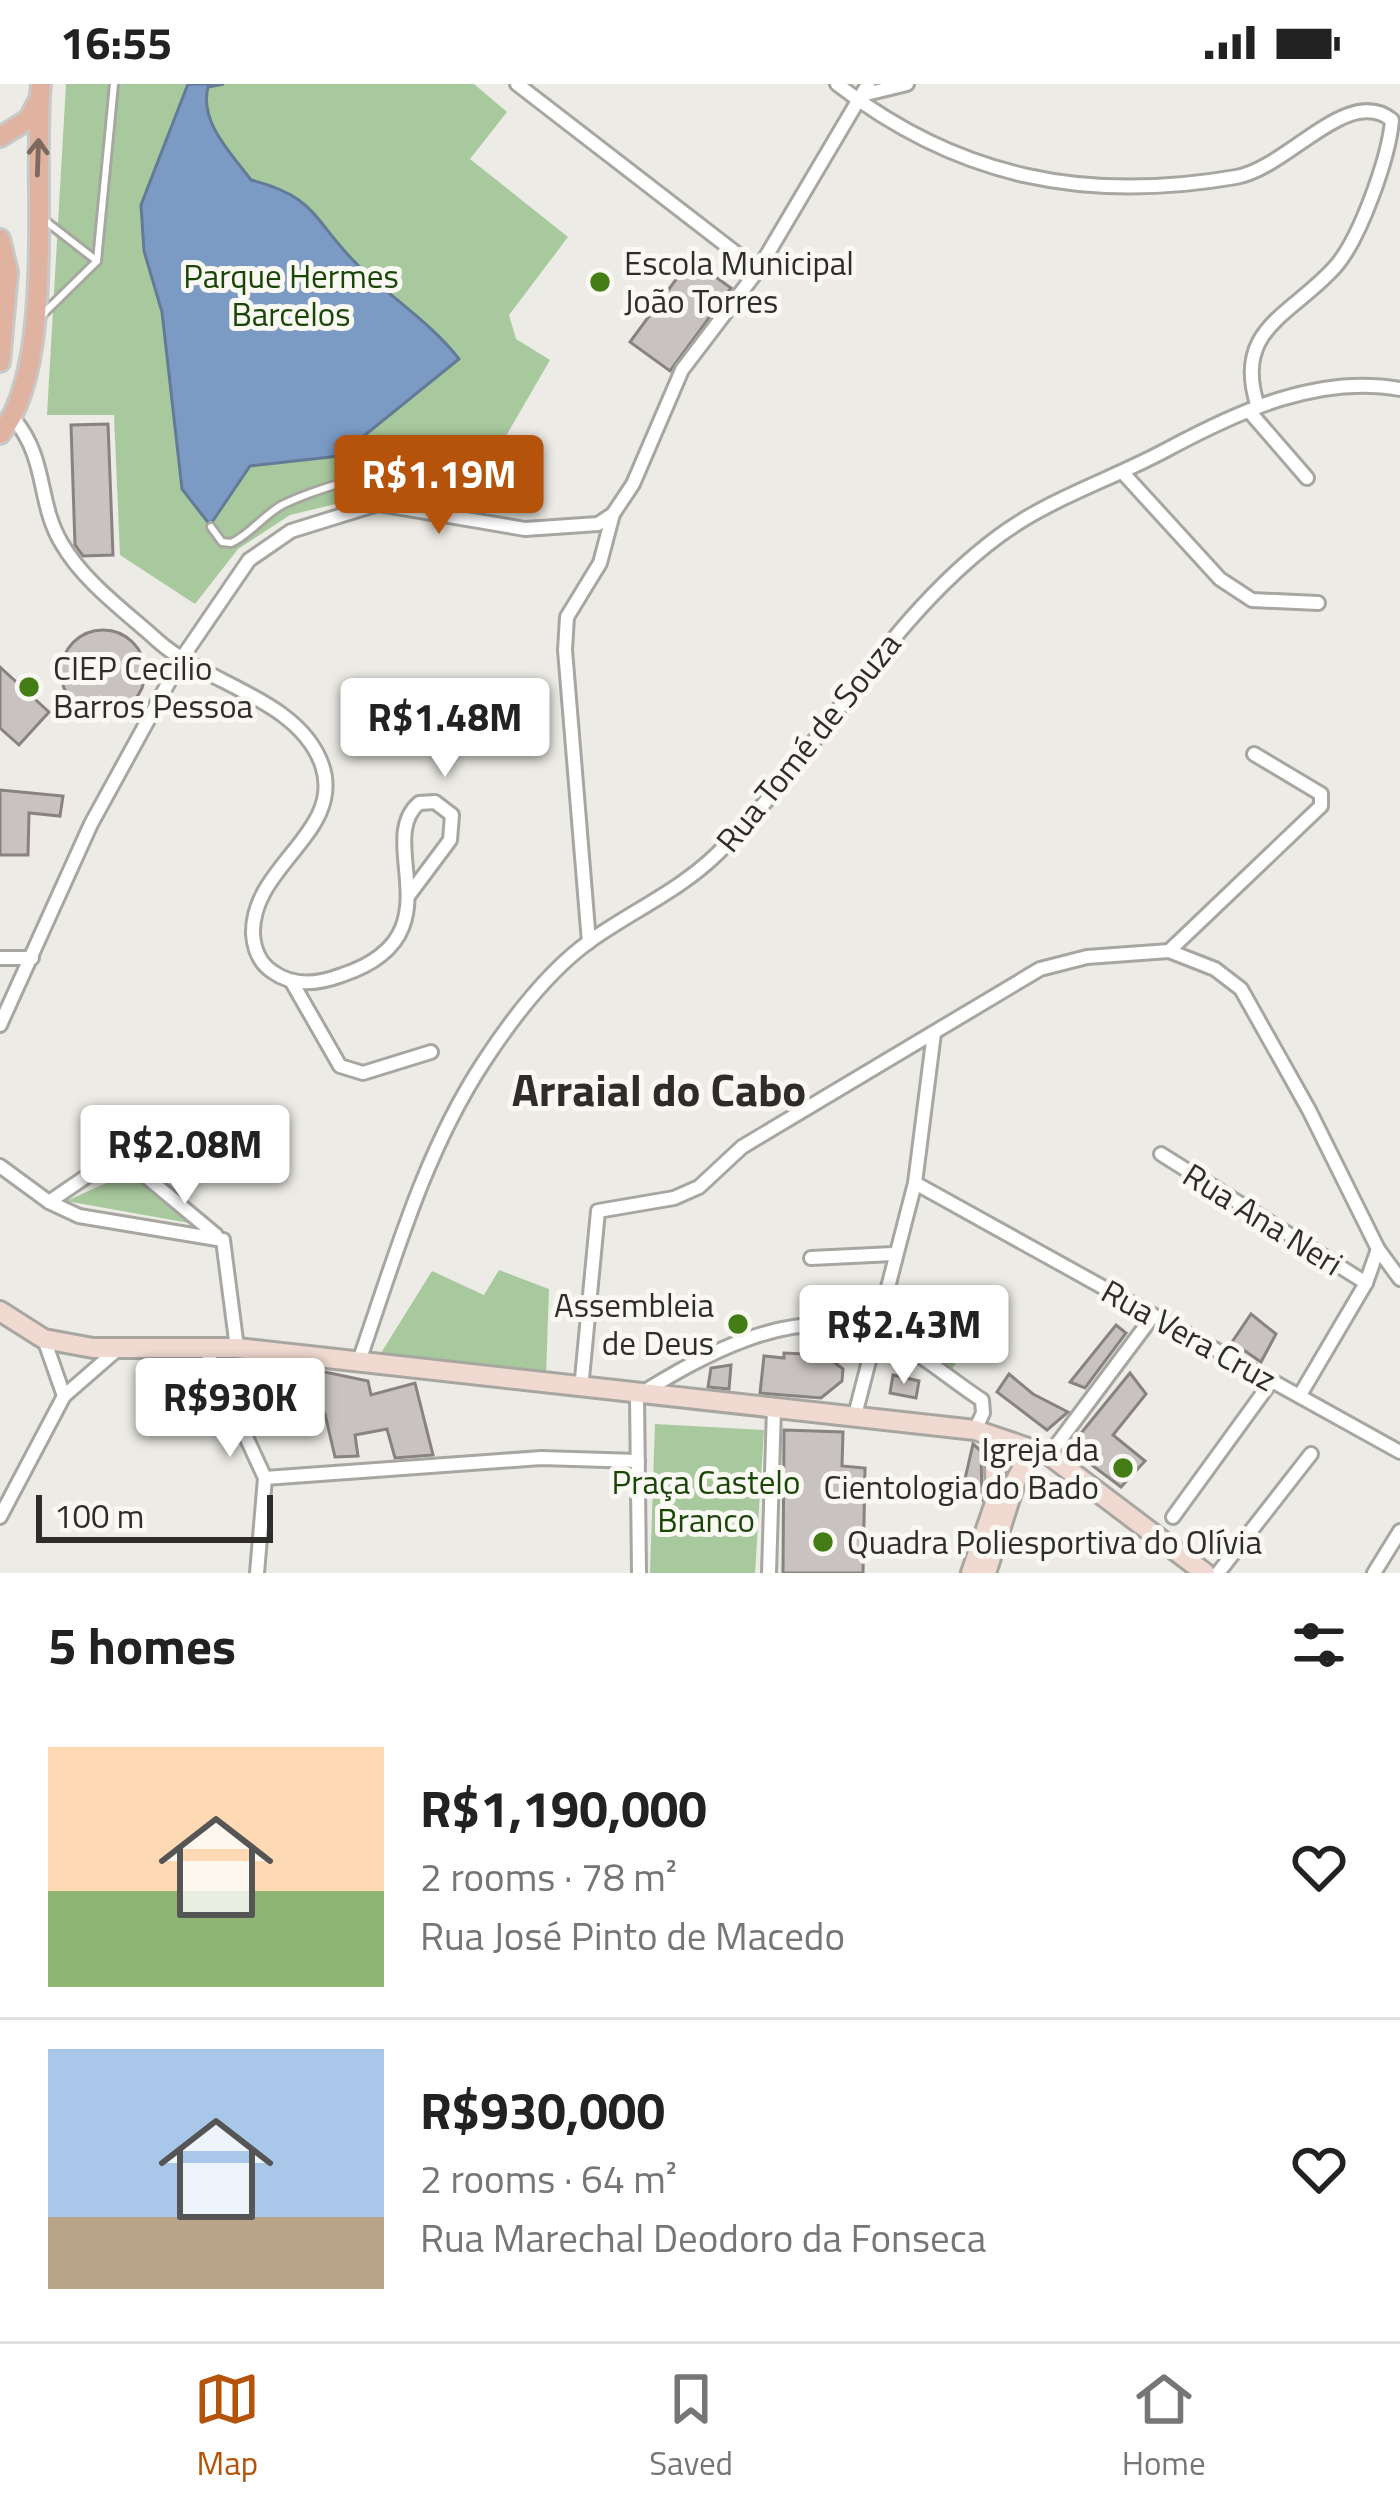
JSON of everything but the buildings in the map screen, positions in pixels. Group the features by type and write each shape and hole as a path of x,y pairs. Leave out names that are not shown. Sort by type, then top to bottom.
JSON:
{"main road":[{"path":"0,137 28,119 40,90"},
{"path":"7,426 34,348 40,90"},
{"path":"0,238 8,272 0,362"},
{"path":"0,1311 44,1339 118,1349 237,1348 984,1433 1040,1453 1196,1570"},
{"path":"970,1573 991,1565 1007,1478 984,1433"},
{"path":"1007,1478 1040,1453"}],"street":[{"path":"518,84 758,270"},
{"path":"837,84 989,169 1090,188 1141,190 1242,176 1277,162 1336,114 1358,104 1380,107 1392,120 1390,145 1348,248 1336,266 1261,336 1249,360 1254,409 1307,478"},
{"path":"589,942 567,617 600,563 614,514 633,484 682,370 758,270 864,97 907,84"},
{"name":"Rua Tomé de Souza","path":"358,1365 447,1124 516,1015 589,942 657,903 717,854 891,640 998,536 1042,509 1254,409 1362,382 1400,389"},
{"path":"7,426 31,439 61,544 81,569 182,658 292,723 312,742 324,770 322,812 253,908 254,947 265,967 293,984 340,1066 363,1073 431,1052"},
{"path":"1124,474 1220,579 1252,600 1318,603"},
{"path":"0,1025 91,824 182,658 249,560 291,531 377,504 525,529 598,524 614,514"},
{"path":"1169,951 1321,806 1321,794 1254,754"},
{"path":"293,984 363,968 390,949 402,932 409,895 407,820 419,803 435,802 452,815 450,840 409,895"},
{"path":"581,1389 598,1211 674,1198 699,1186 742,1147 1040,969 1087,957 1169,951 1215,969 1241,989 1310,1110 1378,1249 1400,1279"},
{"path":"0,958 32,958"},
{"path":"855,1415 892,1254 915,1183 934,1033"},
{"name":"Rua Ana Neri","path":"1161,1154 1366,1283"},
{"path":"0,1166 49,1202 79,1216 218,1237"},
{"path":"49,1202 90,1174 132,1166 227,1248 237,1348"},
{"name":"Rua Vera Cruz","path":"915,1183 1400,1452"},
{"path":"1300,1395 1366,1283 1378,1249"},
{"path":"811,1258 892,1254"},
{"path":"1040,1453 1153,1316"},
{"path":"640,1573 637,1396 700,1357 752,1336 814,1328 874,1331 982,1400 984,1433"},
{"path":"44,1339 64,1396"},
{"path":"205,1348 265,1478 256,1573"},
{"path":"0,1517 64,1396 118,1349"},
{"path":"1173,1517 1271,1382"},
{"path":"769,1573 774,1408"},
{"path":"1218,1573 1311,1454"},
{"path":"265,1478 541,1458 638,1461"},
{"path":"1375,1573 1400,1531"}],"lane":[{"path":"34,327 54,299 97,261 114,84"},
{"path":"37,211 62,238 97,261"},
{"path":"212,526 222,542 231,544 284,504 381,472 432,477 440,484 434,511"}],"green space":[{"name":"Parque Hermes Barcelos","path":"66,84 474,84 507,112 470,159 568,237 509,315 516,339 550,360 463,510 381,493 290,515 238,549 195,604 120,555 114,415 47,415"},
{"path":"131,1172 195,1224 66,1201"},
{"path":"499,1270 549,1289 546,1375 376,1361 432,1271 484,1295"},
{"path":"928,1322 966,1343 953,1368 914,1348"},
{"name":"Praça Castelo Branco","path":"655,1424 764,1430 755,1573 650,1573"}],"water":[{"path":"188,84 224,84 208,87 208,112 251,180 287,193 310,209 350,257 459,359 339,456 250,466 210,525 182,489 162,312 144,251 141,205"}],"place":[{"name":"Escola Municipal João Torres","path":"600,282"},
{"name":"CIEP Cecilio Barros Pessoa","path":"29,687"},
{"name":"Assembleia de Deus","path":"738,1324"},
{"name":"Igreja da Cientologia do Bado","path":"1123,1468"},
{"name":"Quadra Poliesportiva do Olívia","path":"823,1542"}],"district":[{"name":"Arraial do Cabo","path":"659,1090"}]}
